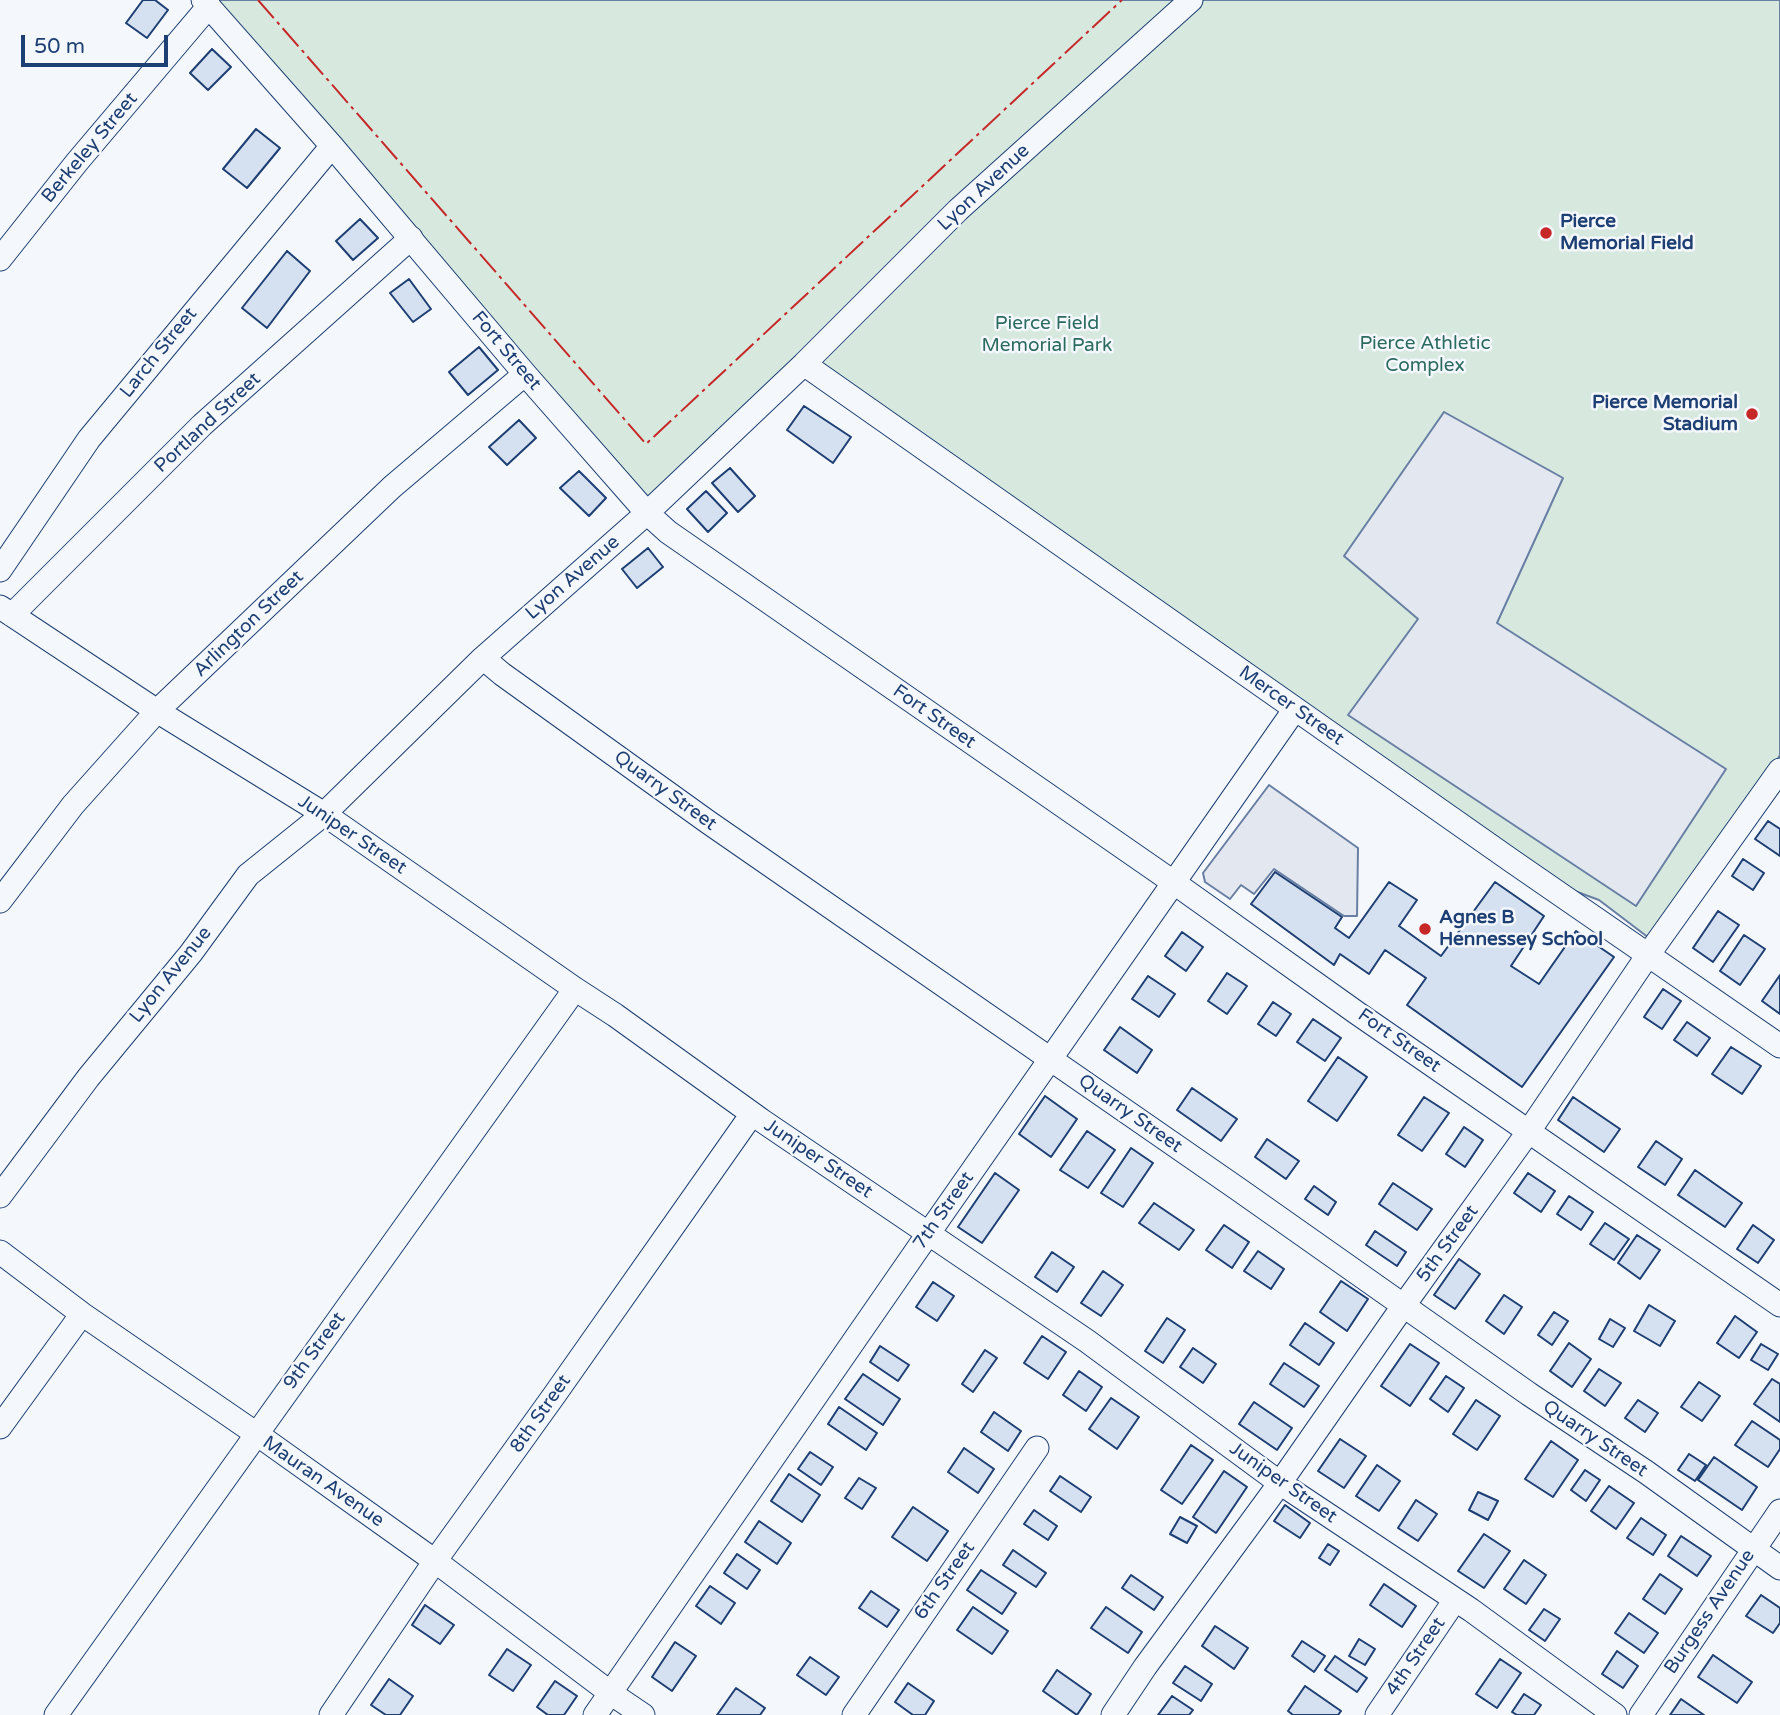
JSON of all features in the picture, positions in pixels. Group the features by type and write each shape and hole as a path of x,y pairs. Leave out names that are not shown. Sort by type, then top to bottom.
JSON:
{"street":[{"name":"Lyon Avenue","path":"0,1196 88,1078 191,953 248,875 324,814 483,658 647,513 804,365 958,210 1191,0"},
{"name":"Fort Street","path":"206,3 411,237 525,374 647,513 668,533 1780,1305"},
{"name":"Berkeley Street","path":"0,259 206,3"},
{"name":"Larch Street","path":"0,570 89,439 332,146"},
{"name":"Portland Street","path":"6,611 202,425 411,237"},
{"name":"Mercer Street","path":"804,365 1780,1046"},
{"name":"Arlington Street","path":"0,901 73,805 157,711 392,488 525,374"},
{"name":"Juniper Street","path":"6,611 157,711 324,814 615,1015 752,1114 1087,1341 1280,1483 1482,1618 1615,1715"},
{"name":"Quarry Street","path":"483,658 708,822 1528,1394 1646,1472 1780,1568"},
{"name":"7th Street","path":"596,1715 1295,709"},
{"name":"5th Street","path":"1113,1715 1529,1131 1648,956 1778,779"},
{"name":"9th Street","path":"56,1715 575,989"},
{"name":"8th Street","path":"331,1715 435,1561 752,1114"},
{"name":"Mauran Avenue","path":"0,1252 82,1314 435,1561 643,1715"},
{"path":"0,1427 82,1314"},
{"name":"6th Street","path":"854,1715 1037,1448"},
{"name":"Burgess Avenue","path":"1641,1715 1780,1511"},
{"name":"4th Street","path":"1377,1715 1455,1600"}],"green space":[{"name":"Pierce Athletic Complex","path":"206,0 1780,0 1780,755 1653,941 1599,900 1572,890 809,360 648,504"}],"shaded area":[{"path":"1444,412 1563,478 1497,623 1726,769 1636,906 1348,715 1418,619 1344,556"},
{"path":"1269,785 1358,848 1357,916 1344,916 1274,869 1254,894 1241,885 1230,899 1205,882 1203,873"}],"building":[{"path":"143,0 155,0 168,10 147,38 126,23"},
{"path":"212,49 231,67 208,90 190,73"},
{"path":"256,129 280,148 247,188 223,169"},
{"path":"360,219 378,238 353,260 336,241"},
{"path":"287,251 310,271 267,328 242,308"},
{"path":"409,279 431,309 413,322 390,293"},
{"path":"479,347 498,370 468,395 449,372"},
{"path":"804,406 851,437 833,463 787,430"},
{"path":"519,420 536,438 507,465 489,447"},
{"path":"730,468 755,496 738,512 712,483"},
{"path":"579,471 606,498 589,516 560,488"},
{"path":"706,491 727,513 708,532 687,509"},
{"path":"648,548 663,567 637,588 622,569"},
{"path":"1768,821 1780,829 1780,856 1755,839"},
{"path":"1743,859 1764,873 1753,890 1732,876"},
{"name":"Agnes B Hennessey School","path":"1275,872 1342,917 1335,928 1349,938 1389,882 1417,900 1399,926 1441,956 1495,882 1544,916 1511,966 1539,984 1576,931 1614,957 1522,1087 1407,1005 1426,978 1385,950 1369,974 1340,954 1334,965 1251,904"},
{"path":"1718,911 1739,925 1713,962 1693,948"},
{"path":"1182,932 1203,947 1186,971 1165,956"},
{"path":"1744,935 1765,949 1740,985 1720,971"},
{"path":"1227,973 1247,986 1227,1014 1208,1001"},
{"path":"1780,975 1780,1014 1762,1001"},
{"path":"1148,976 1175,994 1159,1017 1132,999"},
{"path":"1663,989 1681,1001 1662,1029 1644,1017"},
{"path":"1273,1002 1291,1014 1276,1036 1258,1024"},
{"path":"1313,1019 1341,1038 1325,1061 1297,1042"},
{"path":"1687,1022 1710,1038 1697,1056 1674,1040"},
{"path":"1120,1027 1152,1050 1137,1073 1104,1050"},
{"path":"1731,1047 1761,1066 1742,1094 1712,1074"},
{"path":"1338,1057 1367,1077 1337,1121 1308,1101"},
{"path":"1192,1088 1237,1119 1221,1141 1177,1110"},
{"path":"1045,1096 1077,1119 1051,1157 1019,1134"},
{"path":"1424,1097 1449,1113 1422,1151 1398,1135"},
{"path":"1573,1097 1620,1129 1604,1152 1558,1120"},
{"path":"1464,1127 1483,1140 1465,1167 1446,1154"},
{"path":"1087,1131 1115,1150 1088,1188 1060,1170"},
{"path":"1267,1139 1299,1161 1286,1179 1255,1157"},
{"path":"1656,1141 1682,1159 1665,1185 1638,1167"},
{"path":"1131,1148 1153,1163 1123,1207 1101,1193"},
{"path":"1695,1170 1742,1203 1725,1227 1678,1195"},
{"path":"995,1173 1019,1190 982,1243 958,1227"},
{"path":"1528,1173 1555,1191 1541,1212 1514,1193"},
{"path":"1393,1183 1432,1209 1417,1230 1379,1204"},
{"path":"1314,1186 1336,1202 1328,1215 1305,1199"},
{"path":"1569,1196 1593,1212 1581,1230 1557,1214"},
{"path":"1154,1203 1194,1230 1179,1250 1139,1223"},
{"path":"1605,1223 1629,1239 1614,1260 1590,1244"},
{"path":"1224,1225 1249,1242 1232,1268 1206,1250"},
{"path":"1753,1225 1774,1240 1758,1263 1737,1249"},
{"path":"1375,1231 1406,1252 1397,1266 1366,1245"},
{"path":"1637,1235 1660,1250 1640,1279 1618,1263"},
{"path":"1258,1251 1284,1269 1271,1289 1244,1271"},
{"path":"1052,1252 1074,1267 1057,1292 1035,1277"},
{"path":"1459,1259 1480,1274 1455,1309 1434,1295"},
{"path":"1103,1271 1123,1285 1101,1316 1081,1303"},
{"path":"1341,1281 1368,1299 1347,1331 1320,1312"},
{"path":"933,1282 954,1296 937,1321 916,1307"},
{"path":"1504,1295 1522,1307 1504,1334 1486,1321"},
{"path":"1649,1305 1675,1321 1660,1346 1634,1331"},
{"path":"1554,1312 1568,1321 1552,1345 1538,1335"},
{"path":"1735,1316 1757,1332 1739,1358 1717,1343"},
{"path":"1167,1318 1185,1330 1163,1363 1145,1351"},
{"path":"1610,1319 1625,1328 1613,1347 1599,1339"},
{"path":"1305,1323 1334,1343 1319,1365 1290,1345"},
{"path":"1042,1336 1066,1352 1048,1379 1024,1363"},
{"path":"1569,1343 1591,1359 1572,1387 1550,1371"},
{"path":"1410,1344 1439,1363 1410,1406 1381,1386"},
{"path":"1761,1344 1778,1354 1768,1370 1751,1360"},
{"path":"880,1346 909,1365 898,1381 870,1362"},
{"path":"1193,1348 1216,1364 1203,1383 1180,1367"},
{"path":"985,1350 997,1358 973,1392 962,1384"},
{"path":"1284,1363 1319,1386 1304,1407 1270,1384"},
{"path":"1599,1369 1621,1383 1605,1406 1584,1391"},
{"path":"1079,1371 1102,1387 1086,1411 1063,1395"},
{"path":"863,1374 900,1399 883,1425 845,1399"},
{"path":"1446,1376 1464,1388 1448,1412 1430,1399"},
{"path":"1772,1379 1780,1384 1780,1422 1754,1404"},
{"path":"1699,1382 1720,1396 1702,1421 1681,1407"},
{"path":"1111,1398 1139,1417 1117,1449 1089,1429"},
{"path":"1476,1400 1500,1416 1477,1450 1453,1434"},
{"path":"1638,1400 1658,1413 1645,1432 1625,1418"},
{"path":"1254,1402 1292,1428 1277,1450 1239,1424"},
{"path":"839,1407 877,1433 866,1450 828,1424"},
{"path":"994,1412 1021,1431 1008,1451 981,1432"},
{"path":"1752,1421 1780,1440 1780,1449 1768,1467 1735,1445"},
{"path":"1340,1439 1366,1456 1344,1488 1318,1471"},
{"path":"1551,1441 1578,1460 1553,1497 1525,1479"},
{"path":"1191,1445 1213,1460 1182,1504 1161,1490"},
{"path":"964,1448 994,1469 978,1493 948,1472"},
{"path":"810,1452 833,1467 821,1485 798,1469"},
{"path":"1689,1454 1706,1465 1695,1481 1678,1470"},
{"path":"1714,1457 1757,1487 1742,1510 1698,1480"},
{"path":"1377,1465 1400,1481 1379,1511 1356,1496"},
{"path":"1585,1470 1600,1480 1586,1501 1571,1490"},
{"path":"1224,1471 1247,1487 1216,1533 1193,1517"},
{"path":"789,1474 820,1495 802,1522 771,1501"},
{"path":"1060,1476 1091,1497 1081,1512 1050,1491"},
{"path":"859,1478 876,1488 862,1509 845,1498"},
{"path":"1609,1486 1634,1503 1616,1529 1591,1511"},
{"path":"1478,1492 1498,1501 1488,1520 1469,1510"},
{"path":"1416,1500 1437,1514 1418,1541 1398,1528"},
{"path":"1285,1505 1310,1523 1300,1538 1274,1521"},
{"path":"913,1507 948,1531 927,1561 892,1537"},
{"path":"1034,1510 1057,1526 1048,1540 1024,1524"},
{"path":"1180,1517 1197,1526 1187,1543 1170,1534"},
{"path":"1641,1518 1666,1535 1653,1555 1627,1538"},
{"path":"759,1521 791,1543 777,1564 745,1542"},
{"path":"1484,1534 1510,1551 1484,1588 1458,1571"},
{"path":"1681,1536 1711,1556 1697,1576 1668,1556"},
{"path":"1328,1544 1339,1551 1330,1565 1319,1558"},
{"path":"1013,1550 1046,1573 1036,1587 1003,1565"},
{"path":"737,1554 760,1570 747,1589 724,1573"},
{"path":"1524,1560 1546,1575 1526,1604 1504,1589"},
{"path":"981,1570 1016,1593 1002,1614 967,1590"},
{"path":"1660,1574 1682,1589 1665,1614 1643,1599"},
{"path":"1131,1575 1163,1597 1154,1610 1122,1588"},
{"path":"1384,1584 1416,1606 1402,1627 1370,1605"},
{"path":"710,1586 735,1603 721,1624 696,1606"},
{"path":"871,1591 899,1610 887,1627 859,1608"},
{"path":"1761,1595 1780,1608 1780,1623 1773,1633 1746,1616"},
{"path":"425,1605 454,1625 440,1644 412,1625"},
{"path":"973,1607 1008,1631 992,1654 957,1630"},
{"path":"1106,1607 1142,1632 1128,1653 1091,1628"},
{"path":"1544,1609 1560,1619 1545,1641 1529,1630"},
{"path":"1629,1613 1658,1633 1644,1653 1615,1633"},
{"path":"1215,1626 1248,1648 1234,1669 1202,1646"},
{"path":"1359,1639 1375,1649 1365,1665 1349,1656"},
{"path":"1302,1641 1325,1656 1314,1672 1292,1656"},
{"path":"675,1642 696,1656 672,1691 652,1677"},
{"path":"507,1649 531,1665 513,1691 489,1675"},
{"path":"1617,1651 1638,1666 1623,1688 1602,1674"},
{"path":"1713,1655 1752,1682 1737,1703 1698,1677"},
{"path":"1335,1656 1367,1678 1357,1692 1325,1670"},
{"path":"810,1657 839,1677 826,1695 797,1675"},
{"path":"1500,1659 1521,1673 1497,1708 1476,1694"},
{"path":"1185,1666 1212,1684 1201,1701 1173,1683"},
{"path":"1057,1670 1091,1694 1077,1715 1043,1691"},
{"path":"389,1679 413,1696 400,1715 386,1715 371,1705"},
{"path":"555,1681 577,1696 564,1715 548,1715 537,1707"},
{"path":"908,1683 934,1701 925,1715 913,1715 895,1702"},
{"path":"1305,1686 1341,1711 1338,1715 1293,1715 1288,1711"},
{"path":"736,1688 765,1708 760,1715 717,1715"},
{"path":"1524,1694 1541,1705 1534,1715 1517,1715 1512,1712"},
{"path":"1172,1696 1193,1710 1189,1715 1158,1715"},
{"path":"1681,1699 1704,1715 1670,1715"}],"power":[{"path":"258,0 646,444 1122,0"}],"place":[{"name":"Pierce Memorial Field","path":"1546,233"},
{"name":"Pierce Memorial Stadium","path":"1752,414"},
{"name":"Agnes B Hennessey School","path":"1425,929"}],"park label":[{"name":"Pierce Field Memorial Park","path":"1047,335"}]}
